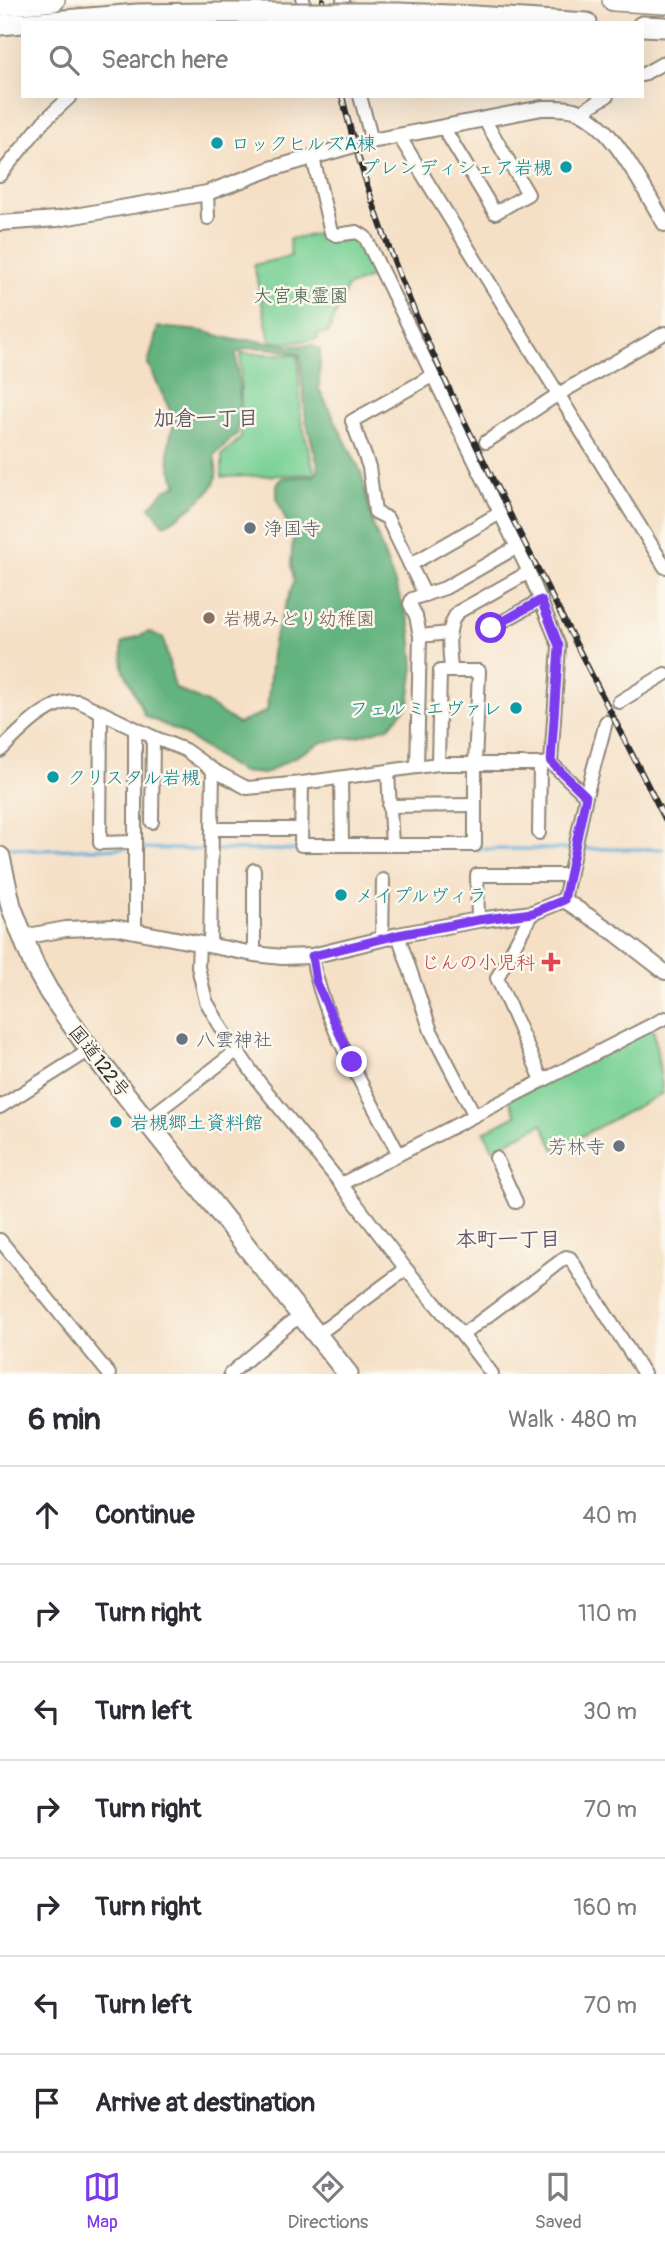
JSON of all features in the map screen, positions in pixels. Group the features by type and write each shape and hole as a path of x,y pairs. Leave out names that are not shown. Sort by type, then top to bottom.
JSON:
{"highway":[{"path":"0,5 54,0"},
{"path":"612,0 665,3"},
{"path":"71,21 209,13 398,13 555,21"},
{"path":"0,25 21,23"},
{"path":"644,26 665,27"},
{"name":"国道122号","path":"0,857 6,908 49,992 90,1050 348,1374"}],"street":[{"path":"303,0 310,21"},
{"path":"343,0 346,21"},
{"path":"644,74 665,62"},
{"path":"0,175 44,121 69,98"},
{"path":"361,98 372,141"},
{"path":"580,98 583,110 611,137 665,224"},
{"path":"0,223 57,219 206,193 271,169 372,141 541,108 583,110 604,98"},
{"path":"443,128 495,213 528,194 484,119"},
{"path":"399,136 665,567"},
{"path":"313,158 331,232 335,235 357,232 365,237 517,547 559,646 539,833"},
{"path":"206,193 208,218"},
{"path":"486,442 557,395 665,333"},
{"path":"425,595 387,518 375,512 369,467 352,421 432,376"},
{"path":"411,565 500,513"},
{"path":"417,768 420,636 416,616 410,604 412,599 445,588 517,547"},
{"path":"438,764 452,619 458,612 528,572"},
{"path":"491,628 541,600"},
{"path":"420,636 449,633"},
{"path":"302,783 301,845 475,845 479,671 419,671"},
{"path":"619,702 665,674"},
{"path":"0,751 32,719 68,700 78,701 185,750 247,788 438,764 546,763 586,796"},
{"path":"101,712 100,843 135,842"},
{"path":"564,900 586,796 606,722"},
{"path":"135,729 135,930"},
{"path":"152,822 153,737"},
{"path":"213,769 204,944 198,967 206,1001 259,1082 492,1374"},
{"path":"388,772 392,845"},
{"path":"341,778 342,845"},
{"path":"390,806 475,805"},
{"path":"212,829 301,830"},
{"path":"254,870 254,954"},
{"path":"478,920 477,875 569,875"},
{"path":"382,939 383,880"},
{"path":"23,937 99,926 135,930 254,954 312,956 398,935 532,913 564,900"},
{"path":"564,900 616,934 665,972"},
{"path":"532,913 497,978 542,1080"},
{"path":"398,935 431,1031 474,1114"},
{"path":"312,956 316,981 337,1034 398,1153"},
{"path":"341,1184 665,1018"},
{"path":"0,1107 90,1050"},
{"path":"146,1120 238,1050"},
{"path":"496,1158 516,1202"},
{"path":"0,1240 109,1374"},
{"path":"462,1335 566,1257 570,1258 643,1374"},
{"path":"317,1335 406,1269"},
{"path":"230,1374 289,1324 302,1317"}],"green space":[{"name":"大宮東霊園","path":"323,233 330,241 358,238 377,275 347,287 328,333 317,334 318,339 286,343 270,341 254,265 291,256 289,239"},
{"path":"158,327 202,331 235,340 289,346 312,345 320,350 319,389 361,472 373,525 410,624 414,666 409,704 389,727 356,737 322,742 264,774 241,772 180,732 145,716 123,668 122,643 149,632 163,638 175,688 207,703 238,724 267,711 273,642 294,581 291,563 293,539 277,498 277,485 282,478 314,476 319,469 306,420 300,355 267,348 243,350 236,353 240,401 237,434 214,455 216,476 209,491 190,508 164,525 150,507 165,490 177,485 168,453 175,421 148,364"},
{"path":"241,353 298,355 301,419 315,474 222,477 222,455 241,438"},
{"path":"649,1029 654,1031 663,1093 555,1150 542,1124 493,1149 484,1132 516,1115 509,1099"}],"waterway":[{"path":"0,846 33,850 131,848"},
{"path":"138,848 208,850"},
{"path":"474,849 572,849"},
{"path":"579,849 662,849"},
{"path":"215,850 302,850"}],"tunnel":[{"path":"606,722 619,702"}],"railway":[{"path":"323,0 326,21"},
{"path":"343,98 357,153 394,262 439,366 514,522 665,819"}],"place":[{"name":"ロックヒルズA棟","path":"217,143"},
{"name":"プレンディシェア岩槻","path":"566,167"},
{"name":"浄国寺","path":"250,528"},
{"name":"岩槻みどり幼稚園","path":"209,618"},
{"name":"フェルミエヴァレ","path":"516,708"},
{"name":"クリスタル岩槻","path":"53,777"},
{"name":"メイプルヴィラ","path":"341,895"},
{"name":"じんの小児科","path":"551,962"},
{"name":"八雲神社","path":"182,1039"},
{"name":"岩槻郷土資料館","path":"116,1122"},
{"name":"芳林寺","path":"619,1146"}],"district":[{"name":"加倉一丁目","path":"206,418"},
{"name":"本町一丁目","path":"508,1239"}],"route":[{"path":"352,1062 337,1034 316,981 312,956 398,935 532,913 564,900 586,796 551,762 559,646 541,600 491,628"}]}
